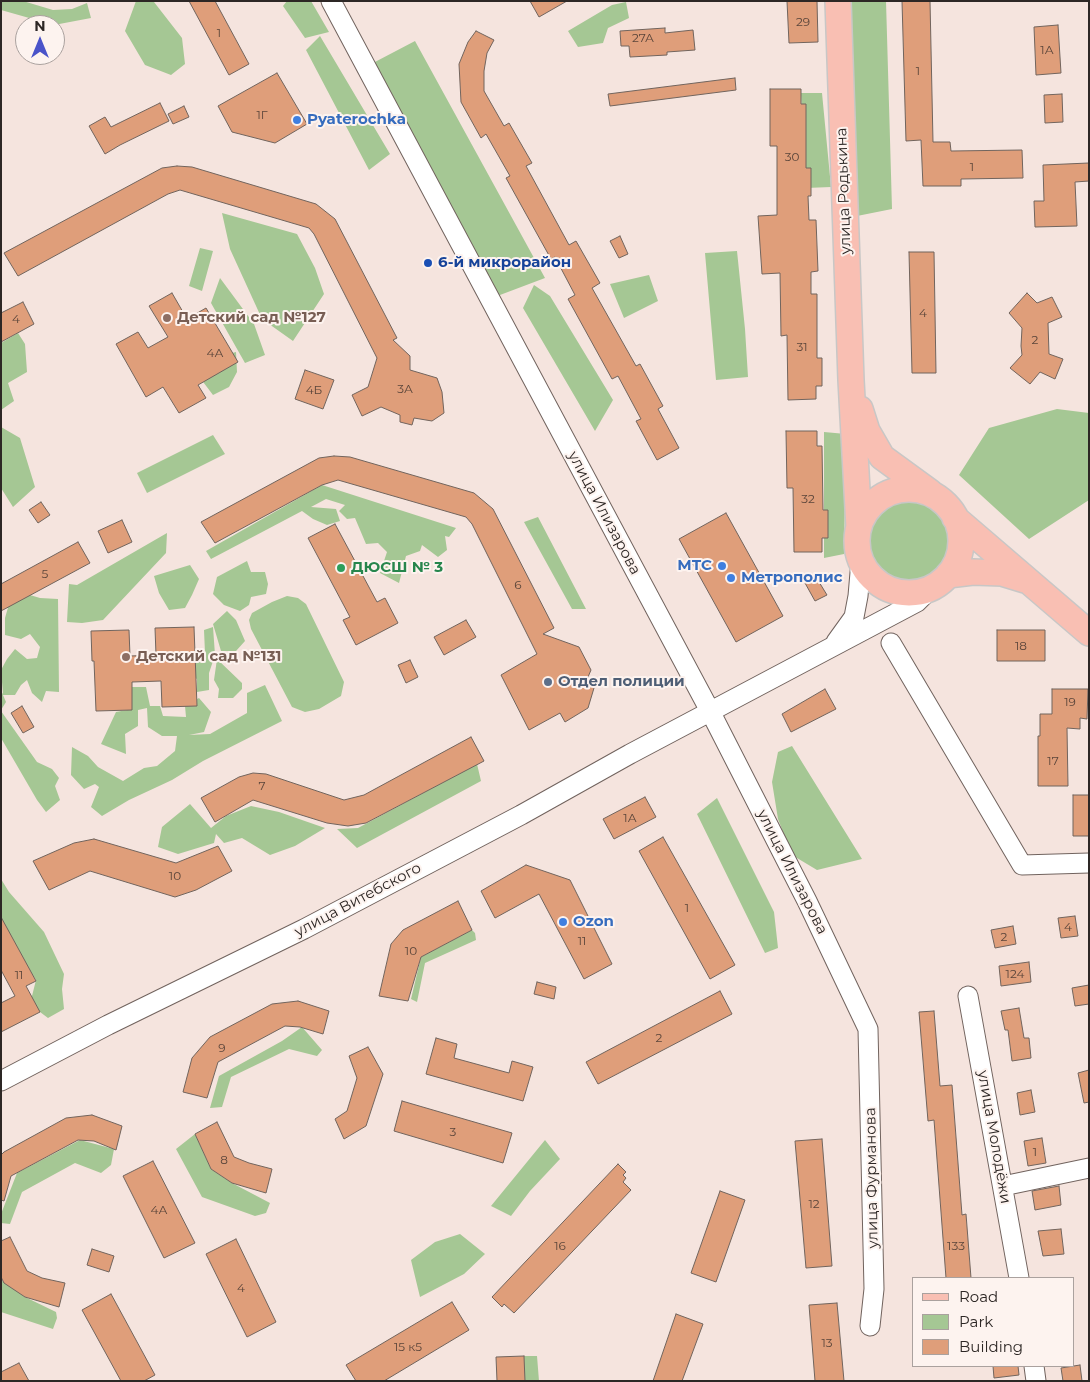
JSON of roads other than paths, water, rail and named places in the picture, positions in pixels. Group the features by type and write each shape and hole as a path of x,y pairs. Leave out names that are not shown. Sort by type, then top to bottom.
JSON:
{"main road":[{"name":"улица Родькина","path":"838,1 851,380"},
{"path":"851,380 867,431 882,457 947,506 955,518 960,532 960,547 956,562 939,582"},
{"path":"851,380 859,527 857,540 861,561 870,575 882,586 898,592 914,593 939,582 973,572 1002,573 1032,582"},
{"path":"859,527 866,512 876,501 890,493 905,490 921,491 936,497"},
{"path":"955,518 1032,582 1089,633"}],"street":[{"name":"улица Илизарова","path":"331,1 710,711 807,901 868,1029"},
{"path":"834,645 854,617 861,561"},
{"name":"улица Витебского","path":"1,1081 319,921 528,811 710,711 917,602 939,582"},
{"path":"891,643 1022,865 1089,863"},
{"name":"улица Молодёжи","path":"968,996 1019,1277"},
{"name":"улица Фурманова","path":"868,1029 874,1290 870,1326"},
{"path":"1003,1186 1089,1168"},
{"path":"1034,1367 1036,1381"}],"place":[{"name":"Pyaterochka","path":"297,120"},
{"name":"6-й микрорайон","path":"428,263"},
{"name":"Детский сад №127","path":"167,318"},
{"name":"МТС","path":"722,566"},
{"name":"ДЮСШ № 3","path":"341,568"},
{"name":"Метрополис","path":"731,578"},
{"name":"Детский сад №131","path":"126,657"},
{"name":"Отдел полиции","path":"548,682"},
{"name":"Ozon","path":"563,922"}]}
